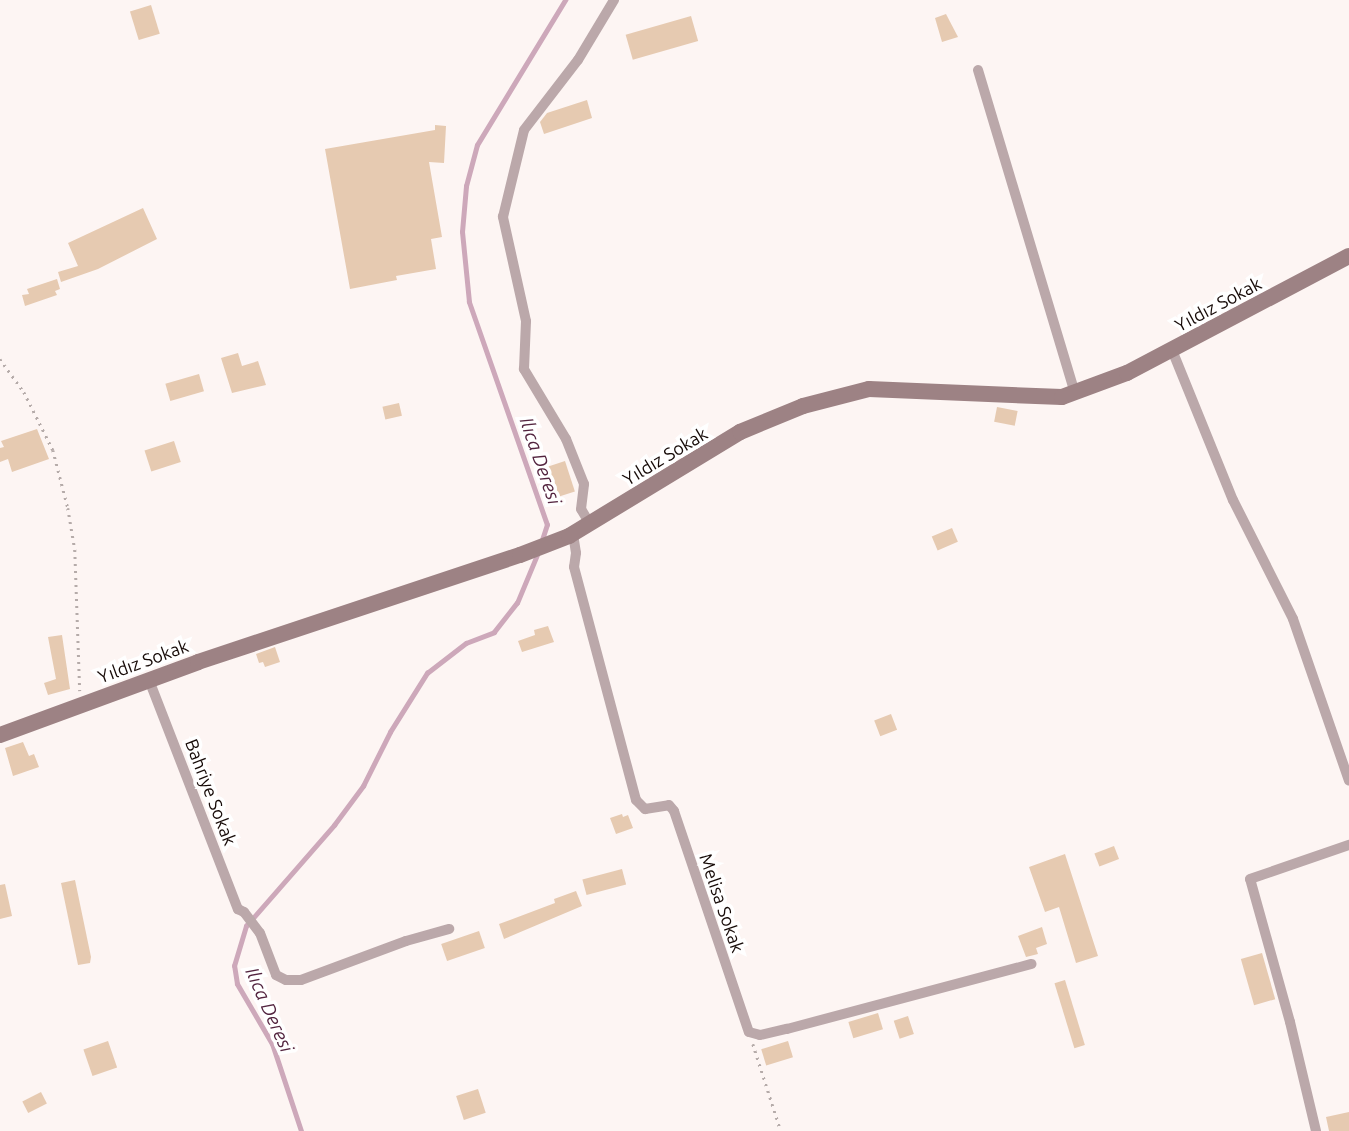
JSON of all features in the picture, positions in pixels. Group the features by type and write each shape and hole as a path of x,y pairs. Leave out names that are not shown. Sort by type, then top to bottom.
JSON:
{"street":[{"path":"590,524 581,509 584,484 566,439 545,410 524,369 526,321 503,217 524,130 578,60 614,0"},
{"path":"978,70 1074,393"},
{"name":"Yıldız Sokak","path":"0,735 149,680 520,555 571,535 740,432 803,406 869,389 1062,397 1128,373 1349,256"},
{"path":"1172,350 1233,500 1293,619 1349,781"},
{"name":"Melisa Sokak","path":"571,535 576,554 574,567 636,800 645,809 669,805 674,811 744,1022 753,1033"},
{"name":"Bahriye Sokak","path":"149,680 237,909 244,912 260,933 276,975 286,980 301,980 406,941 449,929"},
{"path":"1315,1131 1290,1022 1250,879 1349,845"},
{"path":"753,1033 760,1035 787,1029 1031,964"}],"path":[{"path":"0,359 24,392 53,450 68,508 75,550 77,654 82,704"},
{"path":"753,1033 753,1046 781,1131"}],"building":[{"path":"151,5 160,34 139,40 130,11"},
{"path":"946,14 958,37 942,42 935,18"},
{"path":"691,16 698,41 633,60 626,35"},
{"path":"587,100 592,118 544,134 540,122 547,113"},
{"path":"435,125 446,126 444,163 429,162 442,237 431,239 436,269 396,276 397,280 350,289 325,149 435,130"},
{"path":"143,208 157,239 98,269 61,282 58,272 78,266 68,243"},
{"path":"57,279 60,289 55,291 57,295 25,306 22,295 29,294 27,289"},
{"path":"238,353 242,366 258,361 266,385 232,393 221,358"},
{"path":"199,374 204,391 170,401 165,384"},
{"path":"399,403 402,416 385,419 382,407"},
{"path":"997,407 1018,411 1015,426 994,422"},
{"path":"37,429 49,459 12,472 8,459 0,462 0,448 4,447 1,441"},
{"path":"174,441 181,462 151,472 145,451"},
{"path":"565,461 575,491 548,500 538,470"},
{"path":"952,528 958,542 938,550 932,537"},
{"path":"548,626 554,642 522,652 518,641 535,635 534,630"},
{"path":"62,635 70,689 48,695 44,683 56,679 48,637"},
{"path":"275,647 280,662 265,667 263,662 259,663 256,654"},
{"path":"891,714 897,730 880,736 874,720"},
{"path":"23,742 29,756 34,754 39,767 13,776 5,748"},
{"path":"622,814 623,817 628,815 633,828 616,834 610,818"},
{"path":"1114,846 1119,859 1099,867 1094,854"},
{"path":"1065,854 1098,956 1076,963 1059,907 1045,912 1029,867"},
{"path":"622,869 626,884 587,895 582,880"},
{"path":"75,880 91,957 90,963 78,965 61,883"},
{"path":"5,884 12,916 0,919 0,885"},
{"path":"576,891 582,906 504,939 499,924 555,903 554,899"},
{"path":"1042,927 1047,944 1036,948 1038,954 1026,957 1018,936"},
{"path":"479,931 485,948 447,961 441,944"},
{"path":"1262,953 1275,999 1254,1005 1241,959"},
{"path":"1065,980 1085,1045 1074,1048 1054,983"},
{"path":"878,1013 883,1029 853,1038 848,1022"},
{"path":"908,1016 914,1034 900,1039 894,1021"},
{"path":"108,1041 117,1067 93,1076 83,1049"},
{"path":"788,1041 793,1057 766,1065 761,1049"},
{"path":"478,1089 486,1113 464,1120 456,1096"},
{"path":"41,1092 47,1104 28,1113 22,1102"},
{"path":"1349,1112 1349,1131 1329,1131 1326,1117"}],"waterway":[{"name":"Ilıca Deresi","path":"541,543 547,525 469,302 462,232 466,186 477,145 565,0"},
{"name":"Ilıca Deresi","path":"301,1131 272,1044 237,984 234,966 246,926 334,825 363,786 390,732 427,673 466,643 494,632 517,603 537,555"}]}
